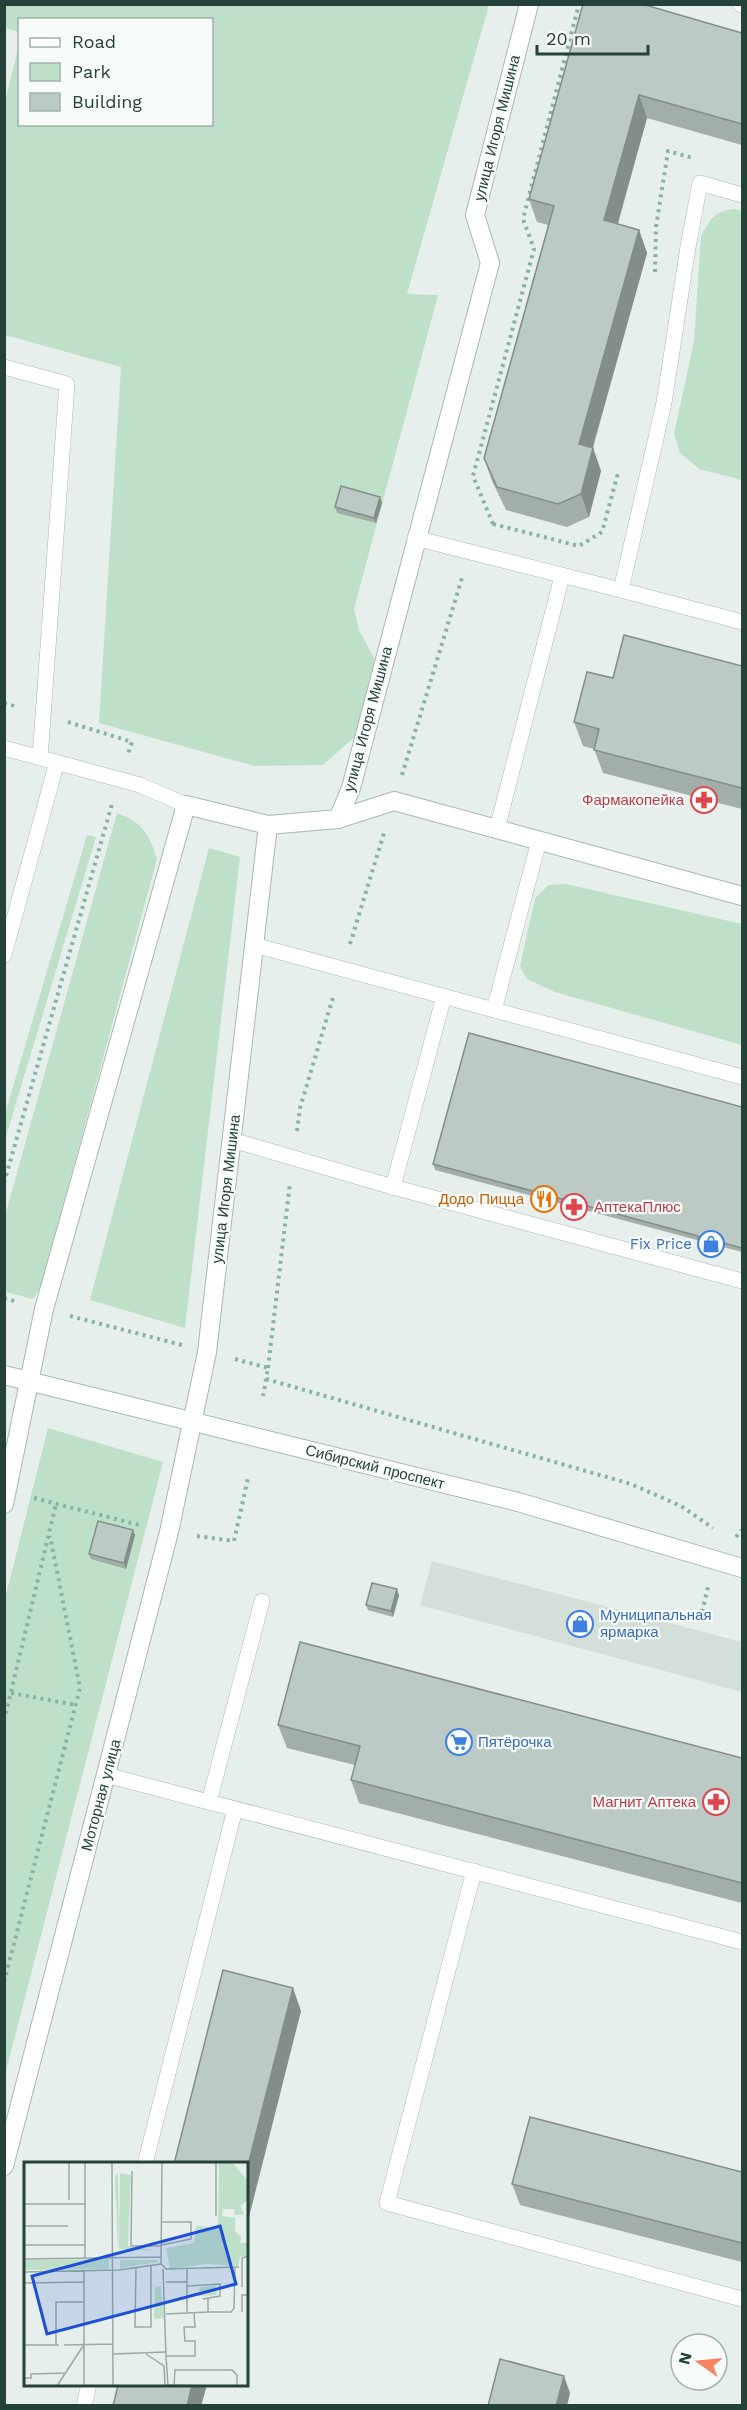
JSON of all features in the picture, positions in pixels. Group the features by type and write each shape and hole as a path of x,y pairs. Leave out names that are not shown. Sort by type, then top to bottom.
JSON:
{"street":[{"name":"улица Игоря Мишина","path":"338,819 351,788 415,538 490,263 475,215 528,4"},
{"path":"4,1504 44,1309 186,805 268,825 338,819 394,801 742,896"},
{"name":"улица Игоря Мишина","path":"192,1422 207,1352 268,825"},
{"name":"Сибирский проспект","path":"4,1375 518,1502 742,1568"},
{"name":"Моторная улица","path":"4,2166 169,1532 192,1422"}],"lane":[{"path":"621,590 664,403 700,183 742,195"},
{"path":"4,367 67,384 40,758"},
{"path":"415,538 742,621"},
{"path":"497,829 562,576"},
{"path":"4,748 140,785 186,805"},
{"path":"4,955 57,762"},
{"path":"494,1010 539,841"},
{"path":"254,945 742,1077"},
{"path":"393,1187 444,996"},
{"path":"232,1140 393,1187 742,1281"},
{"path":"209,1802 262,1601"},
{"path":"106,1775 742,1942"},
{"path":"146,2162 235,1809"},
{"path":"474,1871 387,2203 742,2299"},
{"path":"84,2406 89,2386"}],"path":[{"path":"493,524 473,476 534,249 522,219 579,4"},
{"path":"654,284 656,227 668,151 700,160"},
{"path":"493,524 579,546 602,532 620,464"},
{"path":"263,1396 300,1108 470,552 493,524"},
{"path":"4,703 132,742 119,779 4,1183"},
{"path":"63,1314 185,1346"},
{"path":"225,1357 268,1368"},
{"path":"266,1379 631,1484 681,1506 715,1529"},
{"path":"196,1536 234,1540 248,1478"},
{"path":"30,1497 147,1527"},
{"path":"4,1721 56,1504"},
{"path":"4,1982 80,1688 50,1536"},
{"path":"11,1694 76,1705"}],"shaded area":[{"name":"Муниципальная ярмарка","path":"432,1561 742,1642 742,1692 420,1605"}],"green space":[{"path":"4,5 489,5 407,294 438,295 354,609 359,630 375,660 358,734 323,765 254,766 99,723 121,367 5,335 5,101 18,49 18,126 213,126 213,18 18,18 18,32 5,28"},
{"path":"735,209 742,211 742,480 699,469 680,453 674,434 694,341 701,236 714,216 723,211"},
{"path":"117,813 144,830 157,859 41,1287 33,1299 5,1292 5,1216"},
{"path":"87,835 96,837 5,1140 5,1114"},
{"path":"209,848 240,857 185,1328 90,1300"},
{"path":"566,884 742,924 742,1045 555,992 527,979 520,966 535,898 549,885"},
{"path":"48,1428 163,1462 5,2075 5,1599"}],"building":[{"path":"583,4 642,4 742,33 742,124 639,95 604,220 639,230 579,444 593,448 581,494 558,504 497,487 484,458 554,206 529,199"},
{"path":"341,486 380,497 374,518 335,507"},
{"path":"624,635 742,666 742,788 594,750 599,729 574,722 587,672 613,678"},
{"path":"469,1033 742,1107 742,1248 433,1164"},
{"path":"98,1521 133,1530 124,1563 89,1554"},
{"path":"372,1583 397,1589 391,1611 366,1605"},
{"path":"300,1642 742,1758 742,1883 351,1780 360,1746 278,1725"},
{"path":"223,1970 293,1988 248,2165 248,2162 175,2162"},
{"path":"530,2117 742,2172 742,2243 512,2184"},
{"path":"500,2359 564,2376 556,2406 488,2406"},
{"path":"118,2386 192,2386 187,2406 113,2406"}],"place":[{"name":"Фармакопейка","path":"704,800"},
{"name":"Додо Пицца","path":"544,1199"},
{"name":"АптекаПлюс","path":"574,1207"},
{"name":"Fix Price","path":"711,1244"},
{"name":"Муниципальная ярмарка","path":"580,1624"},
{"name":"Пятёрочка","path":"459,1742"},
{"name":"Магнит Аптека","path":"716,1802"}]}
